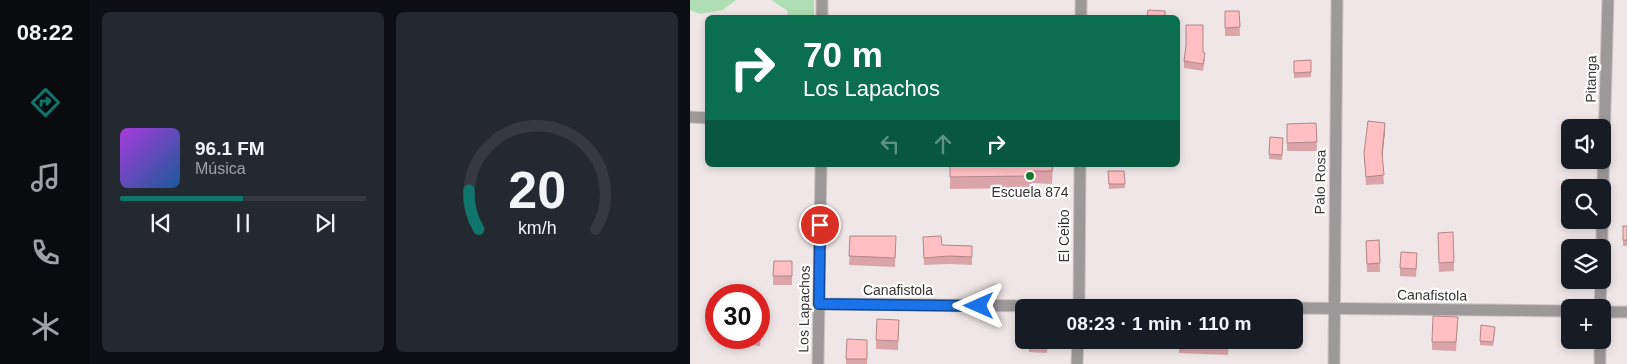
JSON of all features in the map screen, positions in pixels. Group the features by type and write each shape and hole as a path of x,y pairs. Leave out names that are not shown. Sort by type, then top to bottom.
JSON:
{"street":[{"path":"822,0 822,15"},
{"path":"1081,0 1081,15"},
{"name":"Palo Rosa","path":"1334,364 1337,0"},
{"name":"Pitanga","path":"1603,179 1608,0"},
{"path":"690,129 690,118 705,118"},
{"name":"Los Lapachos","path":"818,364 820,167"},
{"name":"El Ceibo","path":"1079,299 1080,167"},
{"name":"Canafistola","path":"819,304 1015,306"},
{"name":"Canafistola","path":"1303,308 1561,312"},
{"path":"1611,312 1627,312"},
{"path":"1077,364 1078,349"},
{"path":"1600,349 1600,364"}],"green space":[{"path":"690,0 736,0 723,10 700,14 690,10"},
{"path":"771,0 814,0 814,15 787,15 788,11"}],"building":[{"path":"1148,10 1165,11 1165,15 1147,15"},
{"path":"1225,11 1239,11 1240,27 1225,28"},
{"path":"1186,25 1203,25 1203,52 1205,53 1203,64 1184,61"},
{"path":"1311,60 1311,72 1294,73 1294,61"},
{"path":"1368,121 1385,123 1382,153 1384,175 1366,177 1364,153"},
{"path":"1316,123 1317,142 1287,143 1287,124"},
{"path":"1270,137 1283,138 1282,155 1269,154"},
{"path":"950,167 1053,167 1052,171 1032,171 1031,176 950,177"},
{"path":"1108,171 1124,171 1125,184 1109,184"},
{"path":"1623,226 1627,226 1627,240 1623,240"},
{"path":"1453,232 1454,262 1439,263 1438,233"},
{"path":"850,236 896,236 895,258 849,256"},
{"path":"941,236 942,245 972,246 972,257 924,258 923,237"},
{"path":"1379,240 1380,263 1367,264 1366,241"},
{"path":"1401,252 1417,253 1416,269 1400,268"},
{"path":"774,261 792,261 792,276 773,276"},
{"path":"1433,316 1458,317 1456,342 1432,342"},
{"path":"877,319 899,320 898,341 876,340"},
{"path":"1481,325 1495,327 1493,342 1480,341"},
{"path":"847,339 867,340 867,359 846,359"}],"place":[{"name":"Escuela 874","path":"1030,176"}],"route":[{"path":"820,225 819,304 979,306"}]}
